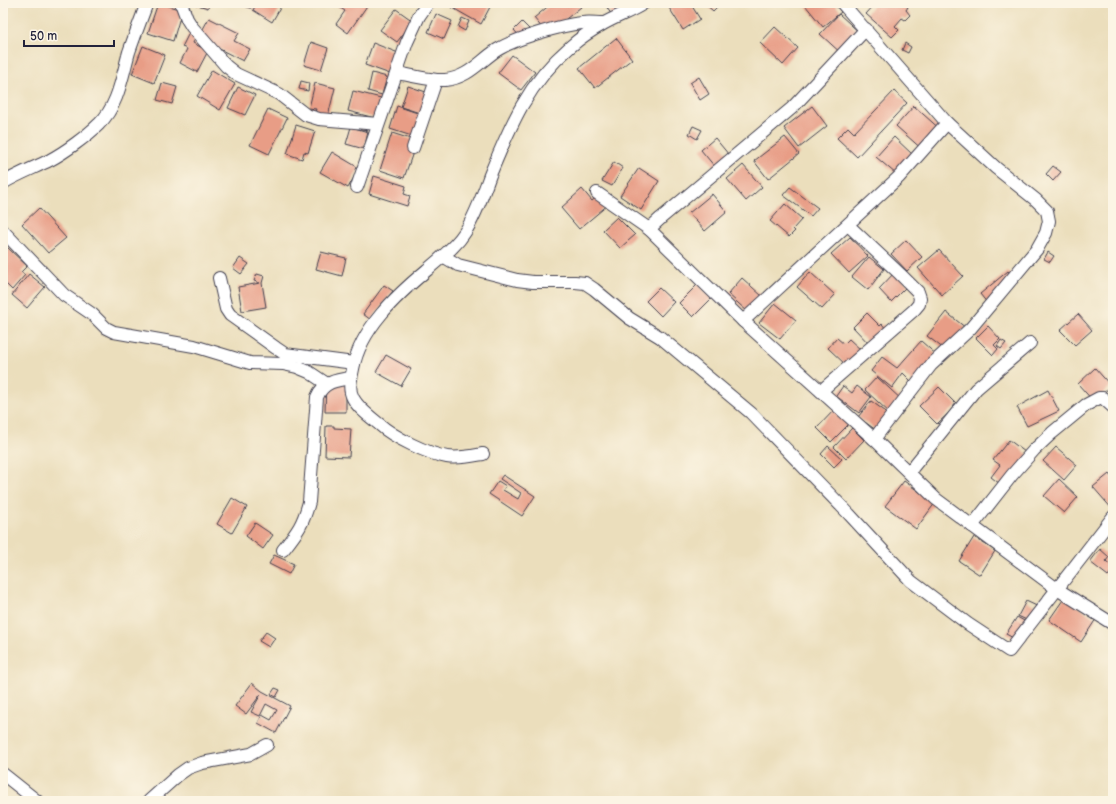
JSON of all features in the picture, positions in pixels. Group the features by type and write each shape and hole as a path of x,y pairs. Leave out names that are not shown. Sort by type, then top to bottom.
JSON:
{"street":[{"path":"3,183 14,176 50,160 86,136 100,124 111,109 116,98 130,50 147,3"},
{"path":"181,3 187,19 192,27 226,66 236,74 279,94 306,115 318,119 378,124"},
{"path":"356,188 407,42 419,16 428,3"},
{"path":"483,454 453,458 438,455 418,447 383,428 359,407 353,399 350,389 354,364 364,340 373,324 403,290 454,247 464,233 474,214 518,111 548,67 571,45 603,24 636,9 644,3"},
{"path":"842,3 947,123 996,168 1036,200 1047,211 1049,221 1046,233 1037,249 970,329 931,365 874,439"},
{"path":"397,72 436,80 450,80 467,74 498,50 536,34 569,24 583,22 603,24"},
{"path":"649,229 792,108 866,29"},
{"path":"413,148 436,80"},
{"path":"743,320 899,177 947,123"},
{"path":"597,193 649,229 743,320 874,439 936,499 1057,589 1113,624"},
{"path":"821,391 914,310 919,304 920,298 918,292 848,225"},
{"path":"3,231 64,295 92,314 106,328 114,332 194,346 250,363 283,364 297,367 309,372 327,384"},
{"path":"443,256 458,264 517,280 533,282 585,283 594,289 629,318 660,336 751,413 849,514 911,581 968,624 1009,651 1113,517"},
{"path":"219,278 226,308 230,315 285,354 354,364"},
{"path":"909,472 976,389 1030,343"},
{"path":"283,550 300,528 308,507 317,397 319,392 327,384 336,380 351,378"},
{"path":"972,526 1012,475 1034,450 1052,433 1086,405 1099,398 1103,398 1113,407"},
{"path":"149,801 188,768 202,763 251,754 267,745"},
{"path":"3,774 37,801"}],"building":[{"path":"158,3 182,10 173,41 148,33"},
{"path":"190,3 209,3 208,8"},
{"path":"233,3 253,3 251,8"},
{"path":"257,3 283,3 272,22 253,10"},
{"path":"333,3 369,3 348,33 336,24 345,11"},
{"path":"444,3 483,3 490,7 481,24"},
{"path":"552,3 578,3 581,7 547,34 534,18"},
{"path":"604,3 628,3 630,6 613,17"},
{"path":"666,3 680,3 682,6 690,3 700,19 683,30"},
{"path":"704,3 721,3 713,11"},
{"path":"808,3 834,3 841,12 823,27 805,5"},
{"path":"876,3 903,3 908,7 906,10 910,15 905,20 902,18 895,26 899,30 892,37 866,14"},
{"path":"396,9 413,21 397,42 380,30"},
{"path":"436,14 452,21 444,39 428,32"},
{"path":"839,14 862,35 843,55 820,34"},
{"path":"209,18 239,33 234,41 250,49 243,61 198,38"},
{"path":"462,18 469,21 465,31 458,27"},
{"path":"522,22 532,32 523,40 514,30"},
{"path":"775,27 798,48 783,65 760,43"},
{"path":"189,33 196,37 193,43 208,51 197,72 180,63 187,49 182,47"},
{"path":"616,38 632,59 595,88 579,68"},
{"path":"311,42 328,48 321,70 304,65"},
{"path":"373,43 401,54 393,75 365,65"},
{"path":"905,43 911,47 908,53 902,50"},
{"path":"143,46 165,55 154,83 132,74"},
{"path":"512,55 535,72 521,90 498,73"},
{"path":"212,70 235,84 220,110 197,96"},
{"path":"372,73 387,77 382,95 368,91"},
{"path":"699,77 709,94 700,100 690,83"},
{"path":"301,81 309,83 308,91 299,89"},
{"path":"162,83 177,87 172,104 157,100"},
{"path":"315,83 335,88 328,116 315,112 316,109 309,108"},
{"path":"408,86 432,94 426,115 401,107"},
{"path":"238,87 255,95 245,115 228,108"},
{"path":"353,91 381,98 375,118 348,111"},
{"path":"894,91 907,103 857,157 837,138 848,127 854,133"},
{"path":"397,106 426,116 418,138 390,129"},
{"path":"812,106 827,126 799,148 784,128"},
{"path":"914,106 942,131 924,151 896,126"},
{"path":"268,109 287,118 269,154 250,145"},
{"path":"296,125 315,131 308,153 304,152 302,159 287,154"},
{"path":"693,126 702,130 697,139 689,134"},
{"path":"351,127 368,132 364,149 346,144"},
{"path":"392,133 417,141 404,178 380,170"},
{"path":"785,137 799,154 768,179 754,161"},
{"path":"894,137 913,155 896,174 876,157"},
{"path":"715,138 729,155 715,167 701,150"},
{"path":"332,152 359,168 348,188 320,172"},
{"path":"614,162 623,168 612,186 602,181"},
{"path":"743,165 762,187 746,201 727,179"},
{"path":"1053,166 1061,172 1053,181 1046,174"},
{"path":"639,168 659,181 641,210 620,196"},
{"path":"374,176 406,186 404,194 410,196 407,206 369,194"},
{"path":"790,187 818,208 811,216 783,195"},
{"path":"582,189 592,201 600,194 609,204 579,229 561,208"},
{"path":"712,194 727,212 705,231 689,213"},
{"path":"785,204 802,219 793,229 795,231 789,237 770,221"},
{"path":"39,208 66,238 48,253 22,224"},
{"path":"617,217 635,235 620,248 603,230"},
{"path":"850,237 868,256 849,273 831,254"},
{"path":"906,240 922,257 907,271 891,254"},
{"path":"7,247 27,266 21,272 25,275 12,290 3,281 3,252"},
{"path":"939,250 963,276 942,295 918,268"},
{"path":"321,252 346,258 342,276 316,269"},
{"path":"1048,252 1054,256 1050,262 1044,259"},
{"path":"869,257 884,269 868,290 852,277"},
{"path":"240,258 249,264 241,274 233,268"},
{"path":"1008,271 1016,281 988,304 980,294"},
{"path":"810,272 835,295 822,309 797,287"},
{"path":"895,272 908,285 891,302 879,289"},
{"path":"29,274 45,287 27,308 12,295"},
{"path":"257,274 264,276 262,283 266,307 242,311 238,287 260,283 254,281"},
{"path":"742,278 762,296 748,312 728,294"},
{"path":"698,284 712,298 693,317 679,303"},
{"path":"384,285 393,291 371,320 363,314"},
{"path":"659,288 674,302 661,316 646,301"},
{"path":"775,303 796,320 780,339 759,323"},
{"path":"946,312 966,328 948,352 927,336"},
{"path":"867,313 880,326 882,324 887,330 871,346 853,327"},
{"path":"1078,314 1092,330 1075,345 1060,330"},
{"path":"988,326 1000,339 994,345 998,349 993,355 976,338"},
{"path":"837,338 844,344 849,339 861,350 847,366 828,348"},
{"path":"1001,340 1006,343 1001,349 997,346"},
{"path":"921,341 939,357 914,384 903,373 892,388 871,371 882,357 897,368"},
{"path":"386,355 411,369 401,386 376,372"},
{"path":"1095,368 1111,386 1094,402 1078,384"},
{"path":"877,377 903,401 891,414 865,390"},
{"path":"326,380 346,380 346,412 325,412"},
{"path":"843,386 852,393 857,386 871,397 859,413 836,396"},
{"path":"939,387 957,405 937,424 919,406"},
{"path":"1048,390 1059,411 1027,426 1017,407"},
{"path":"871,401 889,414 880,433 858,417"},
{"path":"835,409 849,424 831,442 817,428"},
{"path":"326,426 351,429 349,457 325,456"},
{"path":"852,428 864,440 846,459 834,447"},
{"path":"1009,440 1029,455 1004,487 991,477 1000,465 993,460"},
{"path":"828,446 842,459 834,467 821,454"},
{"path":"1056,447 1077,465 1064,480 1043,461"},
{"path":"1109,474 1113,479 1113,510 1093,487"},
{"path":"503,475 535,496 522,516 489,494 498,481 506,486 503,490 518,499 521,493 500,479"},
{"path":"1059,479 1078,497 1064,513 1044,496"},
{"path":"904,481 935,503 916,529 885,506"},
{"path":"232,498 247,507 232,533 217,524"},
{"path":"255,523 273,535 263,549 246,536"},
{"path":"974,537 995,551 980,575 959,561"},
{"path":"1100,549 1109,557 1106,561 1113,567 1113,570 1108,576 1090,562"},
{"path":"274,555 294,564 289,574 269,564"},
{"path":"1065,597 1096,619 1081,642 1049,620"},
{"path":"1026,601 1041,608 1033,623 1018,616"},
{"path":"1017,617 1026,622 1015,639 1006,634"},
{"path":"266,632 275,638 269,647 259,641"},
{"path":"252,683 262,691 290,706 276,733 258,723 262,715 271,720 277,710 266,704 260,716 251,712 261,694 246,714 235,706"},
{"path":"275,688 280,690 276,697 271,694"}]}
